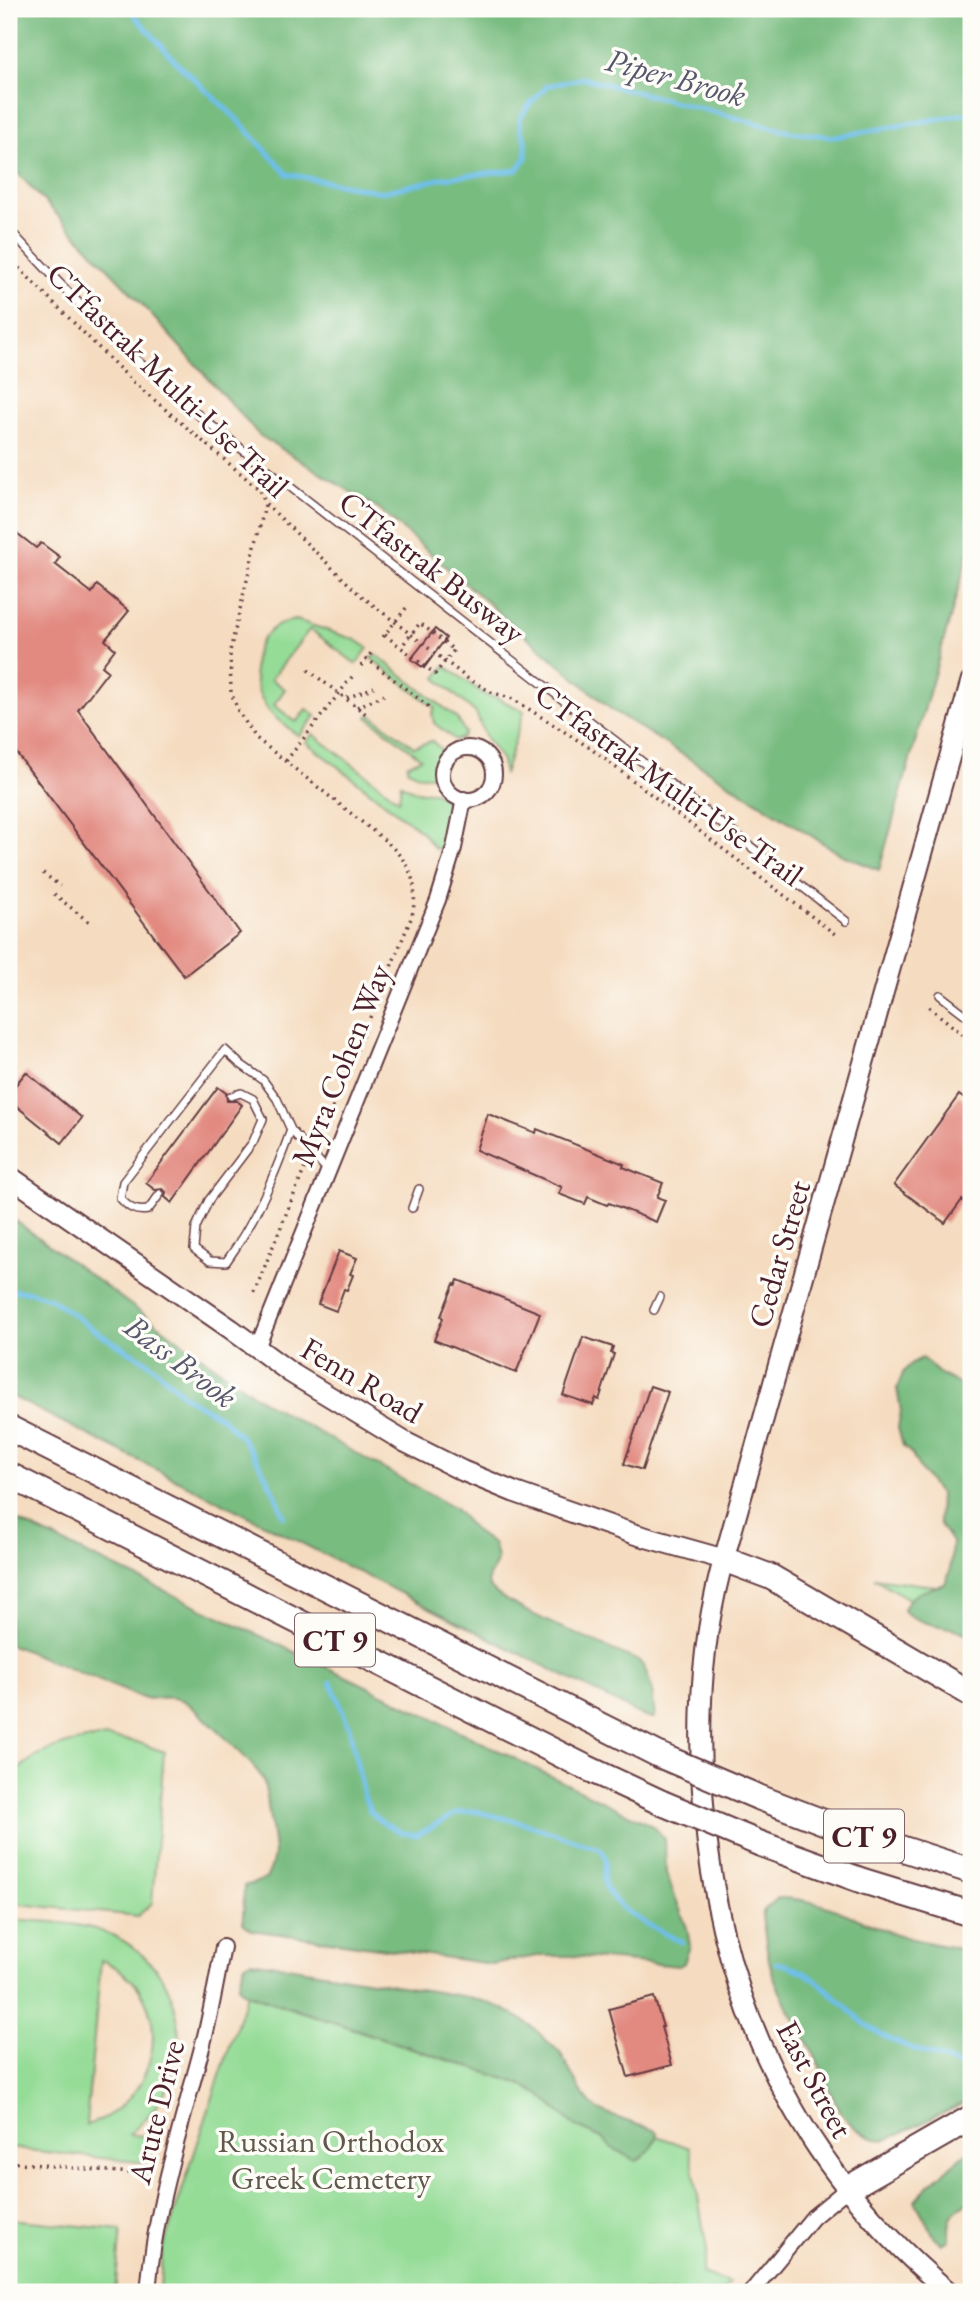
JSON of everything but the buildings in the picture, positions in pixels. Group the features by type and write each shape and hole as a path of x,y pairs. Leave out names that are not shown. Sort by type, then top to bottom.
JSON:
{"highway":[{"name":"CT 9","path":"9,1428 659,1755 842,1829 971,1871"},
{"name":"CT 9","path":"9,1475 585,1767 662,1803 761,1844 863,1881 971,1914"},
{"path":"723,1559 771,1577 971,1694"},
{"path":"847,2189 971,2118"}],"main road":[{"name":"Cedar Street","path":"708,1852 700,1760 701,1690 711,1616 723,1559 971,681"},
{"name":"Fenn Road","path":"9,1176 308,1384 391,1435 473,1476 514,1492 634,1534 723,1559"},
{"name":"East Street","path":"708,1852 725,1944 757,2039 803,2127 847,2189 891,2239 949,2292"}],"street":[{"name":"Myra Cohen Way","path":"257,1348 438,900 454,848 464,799"},
{"name":"Arute Drive","path":"148,2292 152,2249 167,2176 205,2035 223,1947"},
{"path":"751,2292 813,2217 847,2189"}],"lane":[{"name":"CTfastrak Busway","path":"9,229 92,317 202,418 846,921"},
{"path":"940,995 971,1019"},
{"path":"160,1194 148,1210 140,1211 129,1208 120,1198 123,1182 225,1050 262,1080 277,1099 291,1130 328,1172"},
{"path":"231,1097 241,1093 253,1099 263,1119 253,1142 209,1199 196,1227 194,1249 210,1261 226,1262 238,1245 261,1204 291,1130"},
{"path":"412,1208 419,1189"},
{"path":"654,1310 660,1297"}],"path":[{"name":"CTfastrak Multi-Use Trail","path":"9,258 132,382 260,490 265,503 359,594 467,678 491,692 513,699 590,748 835,934"},
{"path":"254,1293 312,1154 325,1130 412,916 416,899 414,880 404,859 387,842 256,738 238,711 231,692 230,651 265,503"},
{"path":"369,517 438,571"},
{"path":"401,647 420,623 454,650 435,674 384,636 406,608"},
{"path":"361,666 372,652"},
{"path":"366,658 432,709"},
{"path":"308,670 366,714"},
{"path":"286,761 355,673"},
{"path":"346,699 374,687"},
{"path":"356,707 384,695"},
{"path":"43,873 60,886"},
{"path":"54,894 90,923"},
{"path":"929,1007 971,1041"},
{"path":"9,2162 167,2176"}],"green space":[{"path":"9,9 971,9 971,544 879,870 842,855 612,710 380,510 259,435 139,301 9,164"},
{"path":"296,620 356,640 368,648 356,664 310,629 271,679 285,689 274,705 296,722 307,709 316,716 299,736 269,711 256,684 254,669 260,643 268,632 280,624"},
{"path":"375,654 457,718 465,733 462,738 455,740 434,723 432,713 435,708 372,659"},
{"path":"445,666 487,696 524,711 504,775 502,761 485,736 476,713 436,678"},
{"path":"370,714 414,747 432,741 443,751 432,776 420,776 407,769 407,765 421,758 368,717"},
{"path":"313,734 399,800 401,784 421,792 441,795 447,808 447,816 440,848 435,849 422,832 306,742"},
{"path":"9,1216 261,1400 455,1509 475,1531 494,1545 497,1561 488,1579 489,1586 497,1594 534,1615 639,1661 649,1680 655,1718 647,1718 9,1395"},
{"path":"922,1358 941,1375 968,1388 971,1393 971,1635 929,1624 903,1611 914,1596 945,1584 950,1571 952,1542 939,1523 940,1494 921,1471 912,1454 903,1446 898,1428 901,1411 897,1388 904,1371"},
{"path":"9,1517 360,1683 653,1826 665,1839 666,1873 687,1928 690,1946 684,1963 679,1966 571,1956 537,1956 491,1964 252,1930 243,1923 244,1886 266,1879 274,1856 263,1779 224,1737 182,1700 145,1699 9,1644"},
{"path":"874,1578 971,1591 971,1637"},
{"path":"107,1737 137,1742 164,1752 152,1903 138,1916 9,1903 9,1780 29,1761 54,1748"},
{"path":"778,1898 826,1906 902,1936 971,1951 971,2100 888,2139 868,2136 850,2123 834,2100 774,1976 762,1916 764,1910"},
{"path":"9,1919 89,1927 114,1936 141,1954 161,1976 173,2002 178,2030 176,2059 167,2086 152,2112 129,2134 150,2137 147,2163 9,2148","holes":["101,1960 126,1975 143,1996 152,2020 152,2046 146,2071 132,2094 112,2113 86,2125"]},
{"path":"251,1961 473,1998 504,2009 530,2025 559,2052 593,2106 654,2130 658,2134 657,2138 647,2153 636,2161 611,2147 602,2138 575,2126 539,2094 518,2083 243,1992 238,1986 245,1964"},
{"name":"Russian Orthodox Greek Cemetery","path":"247,1994 518,2083 539,2094 575,2126 602,2138 611,2147 636,2161 642,2158 657,2136 690,2148 707,2251 702,2274 729,2283 724,2292 160,2292 162,2251"},
{"path":"971,2149 971,2199 952,2216 949,2240 942,2244 934,2236 915,2201 929,2185"},
{"path":"9,2219 121,2230 115,2292 9,2292"}],"waterway":[{"name":"Piper Brook","path":"132,9 177,63 238,120 287,174 382,192 443,178 517,170 526,158 526,142 520,128 520,118 529,105 547,86 583,78 790,132 835,137 971,113"},
{"name":"Bass Brook","path":"9,1290 31,1292 51,1299 103,1336 149,1363 187,1398 221,1417 242,1438 257,1460 284,1516"},
{"name":"Bass Brook","path":"331,1682 349,1727 364,1796 370,1811 380,1821 403,1833 417,1835 457,1813 474,1811 524,1823 600,1849 606,1860 604,1881 615,1901 636,1918 682,1942"},
{"name":"Bass Brook","path":"776,1963 791,1967 816,1981 860,2020 884,2036 971,2071"}]}
